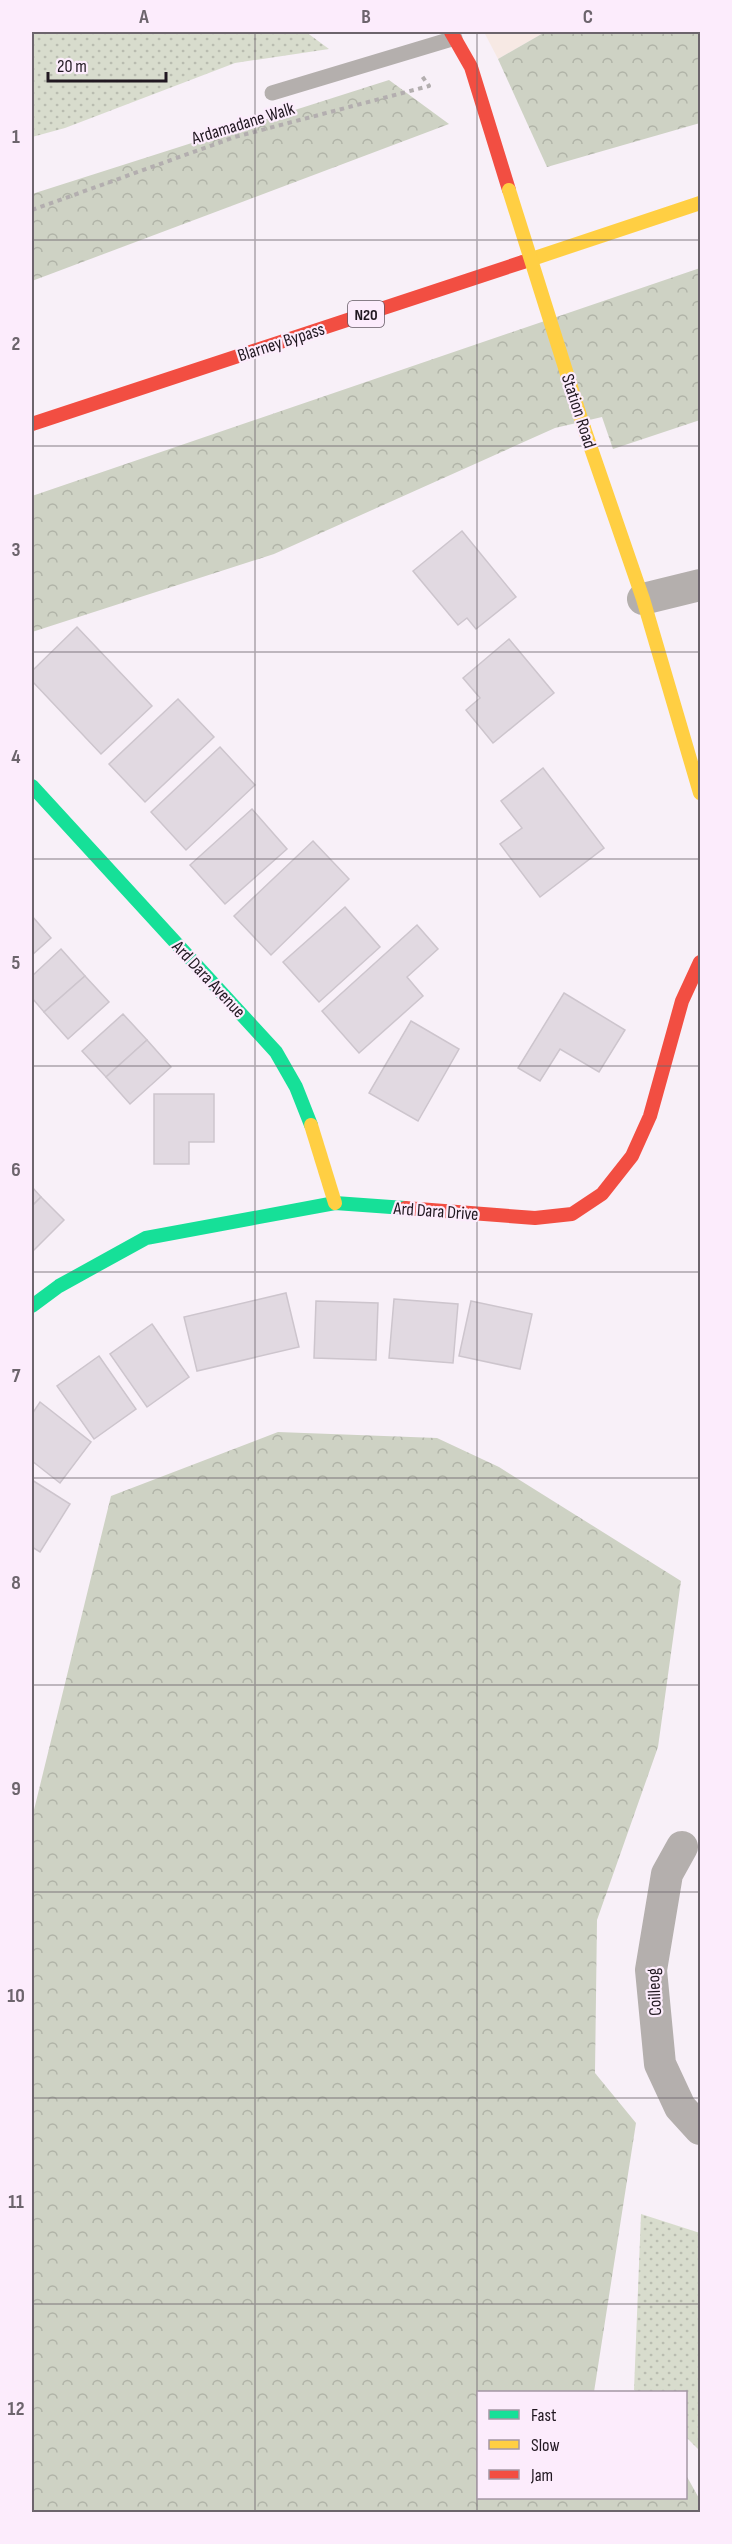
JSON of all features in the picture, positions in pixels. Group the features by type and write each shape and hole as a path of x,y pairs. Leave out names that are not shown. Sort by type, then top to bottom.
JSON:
{"main road":[{"name":"Station Road","path":"453,35 471,67 584,428 644,599 664,677 700,793"},
{"name":"Blarney Bypass","path":"32,424 700,203"},
{"name":"Ard Dara Avenue","path":"32,786 276,1052 289,1071 303,1103 335,1203"},
{"name":"Ard Dara Drive","path":"32,1306 59,1286 146,1238 335,1203 535,1218 572,1214 602,1194 632,1156 650,1116 682,1001 700,962"}],"street":[{"path":"644,599 700,585"},
{"name":"Coilleog","path":"681,1849 667,1874 651,1970 660,2064 680,2107 700,2129"}],"lane":[{"path":"272,93 408,52 453,35"}],"path":[{"name":"Ardamadane Walk","path":"32,210 235,137 429,86 408,52"}],"shaded area":[{"path":"32,32 306,32 329,49 235,63 65,128 32,137"},
{"path":"484,32 545,32 498,59"},
{"path":"641,2214 700,2233 700,2451 687,2438 687,2391 634,2390"}],"green space":[{"path":"545,32 700,32 700,123 547,167 498,59"},
{"path":"389,80 449,124 32,281 32,194"},
{"path":"700,268 700,420 613,449 602,417 555,428 274,554 32,632 32,496"},
{"path":"278,1432 437,1438 499,1467 681,1581 658,1747 597,1920 595,2073 636,2123 594,2391 477,2391 477,2499 687,2499 687,2477 700,2500 700,2512 32,2512 32,1818 111,1496"}],"building":[{"path":"462,531 516,597 476,629 467,618 458,625 413,571"},
{"path":"77,627 152,706 101,754 32,681 32,671"},
{"path":"509,639 554,693 493,743 466,710 480,698 463,678"},
{"path":"178,699 214,737 145,802 109,764"},
{"path":"220,747 255,785 186,850 151,812"},
{"path":"543,768 604,848 540,897 500,844 522,828 501,801"},
{"path":"252,809 287,849 225,904 190,865"},
{"path":"313,841 349,879 271,955 234,916"},
{"path":"345,907 380,947 319,1002 283,962"},
{"path":"32,916 51,938 32,955"},
{"path":"417,925 438,949 407,977 423,996 359,1053 322,1011"},
{"path":"61,949 85,976 44,1012 32,998 32,976"},
{"path":"85,976 109,1002 68,1039 44,1012"},
{"path":"564,993 625,1030 599,1072 560,1049 540,1081 518,1068"},
{"path":"123,1014 147,1040 106,1077 82,1051"},
{"path":"411,1021 459,1049 418,1121 369,1093"},
{"path":"147,1040 171,1067 130,1104 106,1077"},
{"path":"154,1094 214,1094 214,1142 189,1142 189,1164 154,1164"},
{"path":"32,1187 41,1197 32,1206"},
{"path":"41,1197 64,1220 32,1252 32,1206"},
{"path":"286,1293 299,1347 197,1371 184,1317"},
{"path":"394,1299 458,1304 453,1363 389,1358"},
{"path":"316,1301 378,1303 376,1360 314,1358"},
{"path":"471,1301 532,1314 520,1369 459,1356"},
{"path":"152,1324 189,1377 147,1407 110,1354"},
{"path":"99,1356 136,1409 94,1439 57,1386"},
{"path":"40,1402 91,1442 60,1483 32,1461 32,1414"},
{"path":"32,1480 70,1504 40,1552 32,1547"}],"traffic: fast":[{"path":"32,786 276,1052 296,1087 311,1125"},
{"path":"32,1306 59,1286 146,1238 335,1203 405,1208"}],"traffic: slow":[{"path":"509,190 584,428"},
{"path":"523,262 700,203"},
{"path":"584,428 643,599 700,793"},
{"path":"311,1125 335,1203"}],"traffic: jam":[{"path":"451,32 471,67 509,190"},
{"path":"32,424 523,262"},
{"path":"405,1208 535,1218 572,1214 602,1194 632,1156 650,1116 682,1001 700,962"}]}
